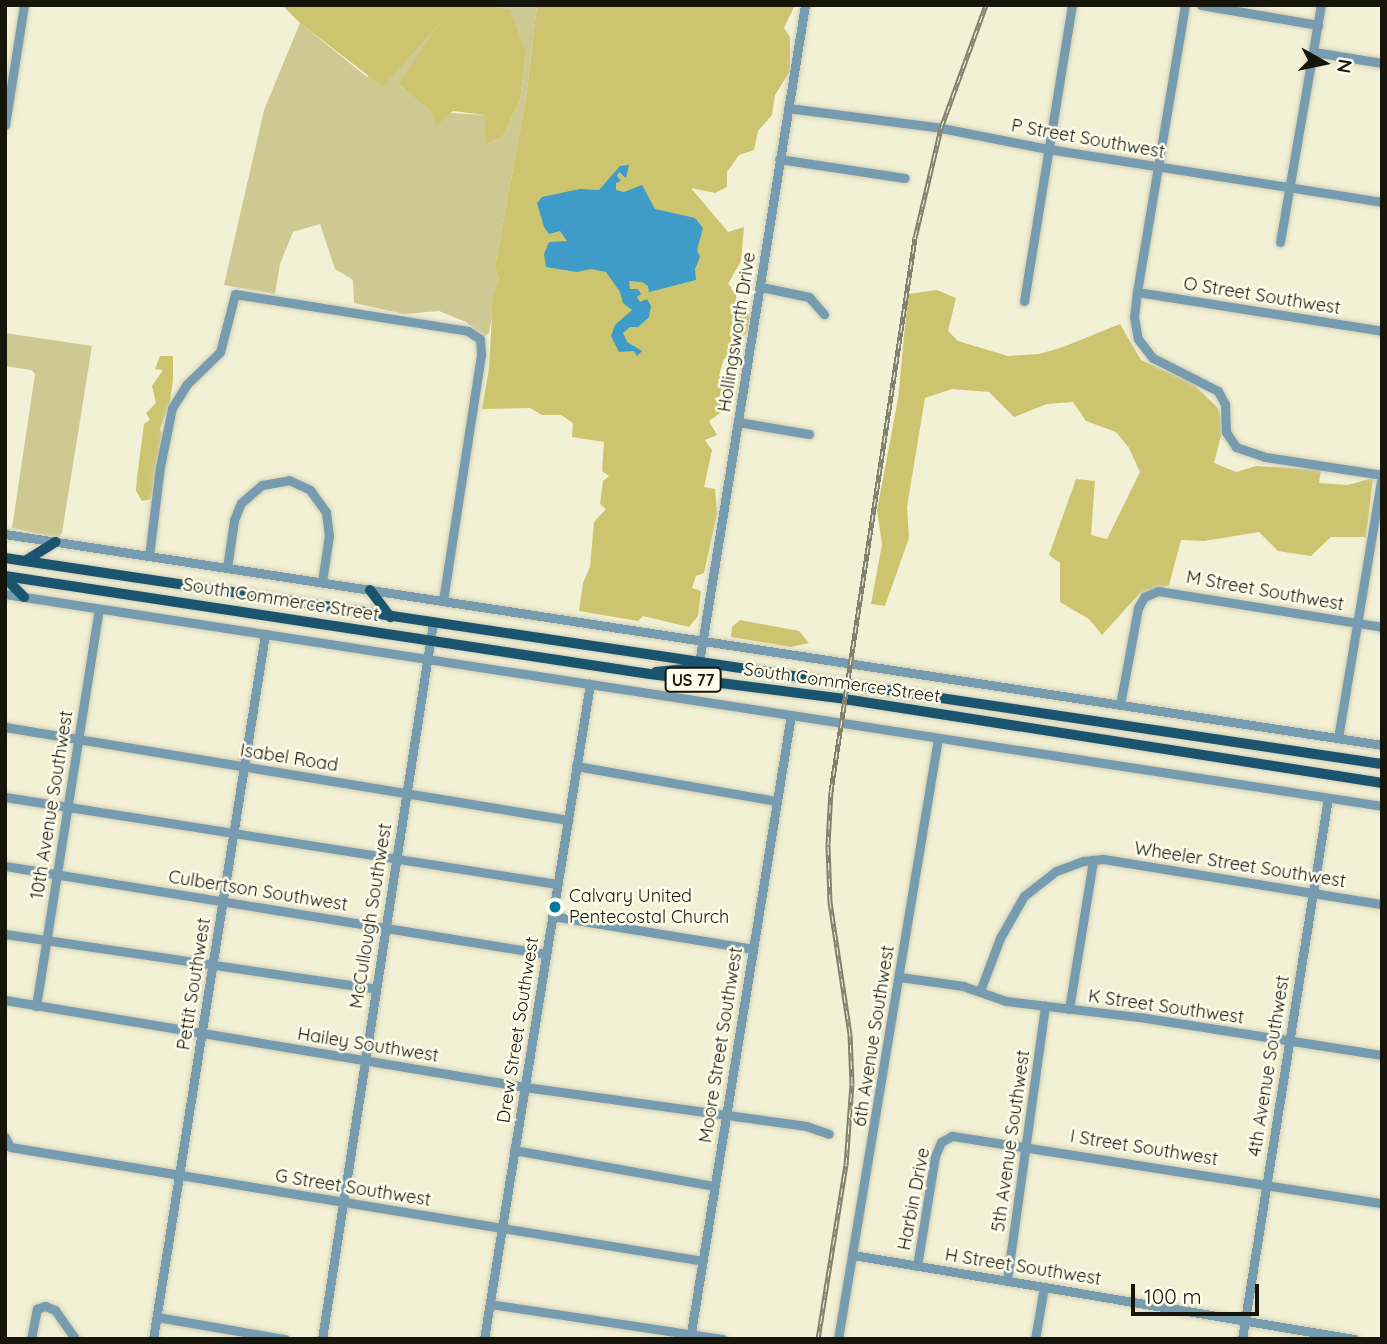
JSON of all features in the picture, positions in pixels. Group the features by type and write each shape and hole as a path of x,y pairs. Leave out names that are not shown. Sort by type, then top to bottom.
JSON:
{"main road":[{"path":"24,561 56,542"},
{"name":"South Commerce Street","path":"5,558 1382,764"},
{"path":"5,577 24,597"},
{"name":"South Commerce Street","path":"5,577 650,674 844,699 1382,783"},
{"path":"370,590 390,617"},
{"path":"650,674 664,668 695,668 699,663"}],"street":[{"path":"5,125 8,90 24,5"},
{"name":"Hollingsworth Drive","path":"699,663 805,5"},
{"path":"1024,301 1072,5"},
{"path":"1185,5 1134,317 1140,343 1153,358 1218,391 1224,404 1226,432 1237,447 1265,457 1382,475 1338,738"},
{"path":"1201,5 1318,25"},
{"path":"1280,243 1321,5"},
{"path":"1314,52 1382,63"},
{"name":"P Street Southwest","path":"788,108 942,128 1048,149 1382,202"},
{"path":"779,159 905,178"},
{"path":"761,287 809,297 824,314"},
{"name":"O Street Southwest","path":"1137,292 1382,331"},
{"path":"149,556 164,444 176,401 187,384 220,352 235,294 477,335 482,344 481,355 443,601"},
{"path":"738,422 809,434"},
{"path":"227,568 234,520 241,503 262,485 289,480 310,490 326,512 329,535 322,582"},
{"path":"5,534 1382,745"},
{"name":"M Street Southwest","path":"1120,705 1136,615 1144,597 1158,591 1382,627"},
{"path":"5,594 1382,806"},
{"name":"10th Avenue Southwest","path":"36,1006 99,609"},
{"name":"McCullough Southwest","path":"322,1339 433,623"},
{"name":"Pettit Southwest","path":"153,1339 265,634"},
{"name":"Drew Street Southwest","path":"484,1339 590,684"},
{"name":"Moore Street Southwest","path":"690,1336 791,715"},
{"name":"Isabel Road","path":"5,727 568,820"},
{"name":"6th Avenue Southwest","path":"838,1339 938,738"},
{"path":"576,766 777,801"},
{"path":"5,797 558,884"},
{"name":"4th Avenue Southwest","path":"1242,1339 1328,798"},
{"name":"Wheeler Street Southwest","path":"1093,860 1103,859 1382,904"},
{"path":"980,991 1000,938 1024,896 1056,871 1093,860 1069,1009"},
{"name":"Culbertson Southwest","path":"5,866 546,954"},
{"path":"552,916 753,949"},
{"path":"5,934 376,989"},
{"path":"900,977 980,991 1006,1001 1045,1006"},
{"name":"Hailey Southwest","path":"5,1000 525,1087 806,1126 829,1134"},
{"name":"K Street Southwest","path":"1045,1006 1382,1055"},
{"name":"5th Avenue Southwest","path":"1007,1280 1045,1006"},
{"name":"Harbin Drive","path":"917,1266 935,1156 941,1142 952,1136 1026,1146"},
{"name":"G Street Southwest","path":"5,1137 10,1147 703,1261"},
{"name":"I Street Southwest","path":"1026,1146 1382,1203"},
{"path":"514,1150 715,1186"},
{"name":"H Street Southwest","path":"853,1255 1354,1339"},
{"path":"1035,1339 1044,1287"},
{"path":"490,1304 722,1339"},
{"path":"31,1339 37,1309 45,1306 55,1310 75,1339"},
{"path":"157,1317 285,1339"}],"shaded area":[{"path":"282,5 484,5 510,10 526,53 520,100 503,136 485,145 485,115 453,111 436,126 431,112 398,84 441,21 383,87 300,23"},
{"path":"484,5 537,5 526,98 495,267 499,279 489,333 483,337 466,322 439,311 404,314 354,303 353,280 335,269 320,224 293,232 280,264 275,294 224,285 264,110 300,23 367,77 447,14 398,84 431,112 486,115 485,145 503,136 520,100 526,53"},
{"path":"537,5 795,5 784,28 790,37 790,71 775,95 772,115 758,131 754,150 739,155 727,172 727,187 715,193 691,188 728,232 744,227 741,261 728,284 736,292 736,306 750,315 748,330 735,351 724,359 721,368 719,376 728,377 724,394 714,399 726,409 709,421 717,435 705,440 712,450 704,487 715,489 717,514 704,573 696,576 692,588 701,591 698,616 689,627 643,616 638,621 579,611 583,583 590,567 594,522 606,509 600,504 603,481 609,476 602,471 604,442 572,437 573,423 561,415 542,415 530,408 482,409 489,368 493,298 499,279 495,267 526,98"},
{"path":"937,290 956,298 948,331 958,341 1008,356 1039,354 1120,324 1141,360 1192,383 1217,407 1224,424 1214,463 1236,472 1256,466 1321,470 1319,483 1348,485 1373,478 1366,537 1331,537 1311,556 1278,551 1259,532 1204,541 1181,540 1169,585 1139,594 1102,635 1089,619 1060,602 1060,563 1049,555 1076,479 1095,481 1091,535 1107,539 1140,472 1129,448 1116,432 1086,421 1073,402 1047,404 1014,417 989,392 952,389 925,398 907,507 909,538 885,606 871,604 882,544 877,510 898,399 908,294"},
{"path":"5,333 92,346 62,533 58,538 12,528 35,374 31,370 5,366"},
{"path":"160,356 173,356 173,380 170,401 160,429 163,435 151,499 142,501 136,491 137,477 144,424 150,420 146,413 156,403 152,386 163,370 155,369"},
{"path":"740,620 799,631 809,643 791,647 731,637 732,627"}],"water":[{"path":"629,165 626,178 619,172 617,176 621,181 616,183 616,190 624,192 642,185 655,209 695,218 703,228 697,250 700,257 695,269 696,280 649,292 648,286 642,282 629,281 630,289 638,289 641,294 637,297 640,302 647,299 651,306 649,317 638,327 630,327 623,333 627,342 642,351 637,356 634,351 619,352 611,336 615,325 632,310 623,303 620,292 606,272 591,269 577,272 546,267 544,254 549,242 567,241 560,231 549,234 544,227 537,203 542,197 580,189 599,190 620,166"}],"railway":[{"path":"818,1339 846,1165 852,1084 850,1034 830,902 828,844 831,791 915,238 941,128 986,5"}],"place":[{"name":"Calvary United Pentecostal Church","path":"555,907"}]}
